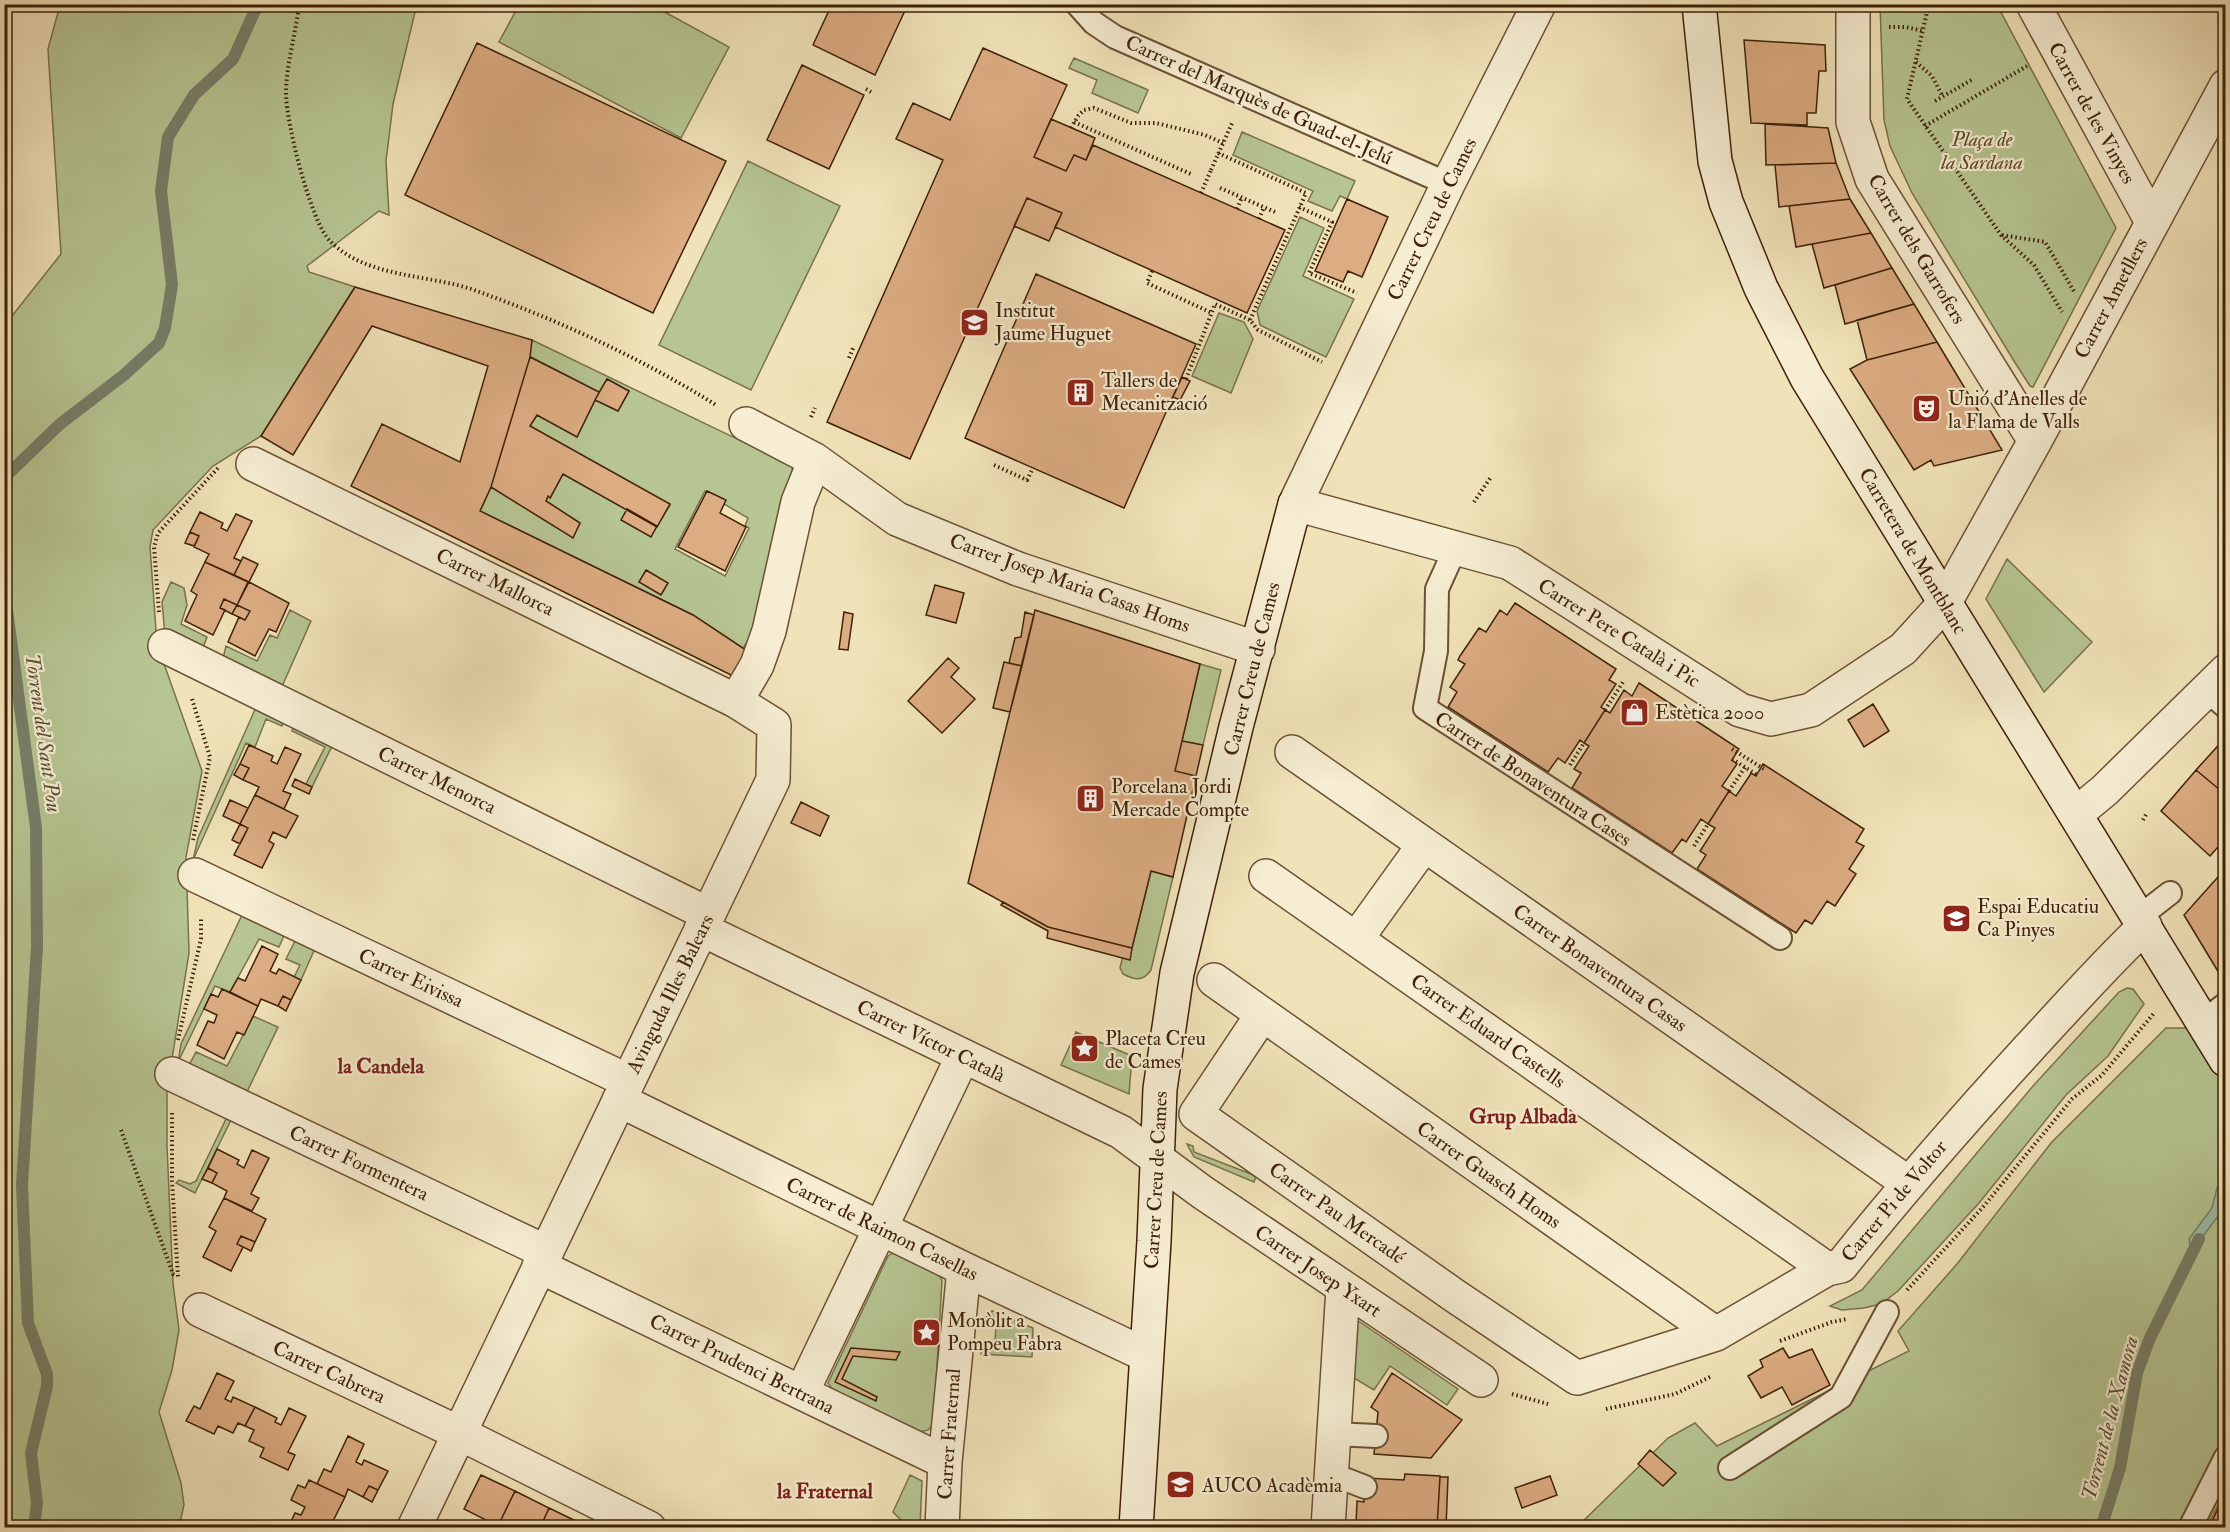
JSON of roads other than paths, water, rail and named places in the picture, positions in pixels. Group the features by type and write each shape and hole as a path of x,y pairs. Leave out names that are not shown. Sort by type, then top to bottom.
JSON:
{"street":[{"name":"Carrer Creu de Cames","path":"1136,1527 1160,1089 1177,974 1295,504 1448,184 1539,4"},
{"name":"Carretera de Montblanc","path":"1699,4 1714,161 1726,202 1761,288 1807,378 1944,604 2142,922 2214,1013 2223,1056"},
{"name":"Carrer dels Garrofers","path":"1853,4 1853,122 1872,179 2035,441"},
{"name":"Carrer de les Vinyes","path":"2033,4 2152,222"},
{"name":"Carrer Ametllers","path":"1944,604 2035,441 2226,86"},
{"name":"Carrer Josep Maria Casas Homs","path":"746,424 815,460 897,519 1018,569 1258,649"},
{"path":"736,701 757,665 769,631 798,502 815,460"},
{"name":"Carrer Mallorca","path":"253,464 736,701"},
{"name":"Carrer Pere Català i Pic","path":"1295,504 1510,563 1740,710 1772,719 1811,710 1887,660 1903,649 1944,604"},
{"name":"Carrer Menorca","path":"165,646 705,922"},
{"path":"2076,814 2220,689"},
{"name":"Avinguda Illes Balears","path":"414,1527 773,780 774,725 736,701"},
{"name":"Carrer Bonaventura Casas","path":"1292,752 1908,1182"},
{"path":"1357,938 1424,845"},
{"name":"Carrer Eivissa","path":"195,875 623,1091"},
{"name":"Carrer Eduard Castells","path":"1266,876 1827,1269"},
{"name":"Carrer Víctor Català","path":"705,922 963,1056 1121,1132 1158,1158"},
{"name":"Carrer Pi de Voltor","path":"1577,1378 1716,1334 1827,1269 1841,1266 1908,1182 2142,922"},
{"name":"Carrer Guasch Homs","path":"1214,980 1716,1334"},
{"name":"Carrer Pau Mercadé","path":"1263,1016 1196,1114 1455,1296 1577,1378"},
{"path":"802,1392 963,1056"},
{"name":"Carrer Formentera","path":"172,1074 543,1259"},
{"name":"Carrer de Raimon Casellas","path":"623,1091 882,1229 1146,1355"},
{"name":"Carrer Josep Yxart","path":"1158,1158 1202,1192 1481,1380"},
{"name":"Carrer Prudenci Bertrana","path":"543,1259 802,1392 945,1462"},
{"name":"Carrer Fraternal","path":"942,1527 945,1462 963,1269"},
{"path":"1328,1527 1343,1288"},
{"name":"Carrer Cabrera","path":"200,1310 459,1433 649,1527"}],"lane":[{"name":"Carrer del Marquès de Guad-el-Jelú","path":"1077,4 1094,23 1115,37 1448,184"},
{"name":"Carrer de Bonaventura Cases","path":"1455,549 1437,589 1436,651 1425,708 1780,938"},
{"path":"2142,922 2170,893"},
{"path":"1730,1467 1841,1397 1887,1312"},
{"path":"1334,1434 1376,1436"},
{"path":"2190,1527 2226,1457"},
{"path":"1331,1480 1347,1480 1365,1487"}],"waterway":[{"name":"Torrent del Sant Pou","path":"4,478 60,424 124,375 159,343 165,328 172,285 161,191 168,137 194,95 233,59 258,4"},
{"name":"Torrent del Sant Pou","path":"4,587 36,828 37,947 22,1185 28,1323 47,1374 47,1386 31,1453 37,1503 34,1528"},
{"name":"Torrent de la Xamora","path":"2101,1528 2120,1468 2137,1373 2150,1338 2199,1239"}],"place":[{"name":"Institut Jaume Huguet","path":"974,322"},
{"name":"Tallers de Mecanització","path":"1080,392"},
{"name":"Unió d'Anelles de la Flama de Valls","path":"1927,409"},
{"name":"Estètica 2000","path":"1634,712"},
{"name":"Porcelana Jordi Mercade Compte","path":"1090,798"},
{"name":"Espai Educatiu Ca Pinyes","path":"1956,918"},
{"name":"Placeta Creu de Cames","path":"1084,1049"},
{"name":"Monòlit a Pompeu Fabra","path":"926,1332"},
{"name":"AUCO Acadèmia","path":"1181,1485"}],"district":[{"name":"la Candela","path":"381,1066"},
{"name":"Grup Albada","path":"1523,1116"},
{"name":"la Fraternal","path":"825,1491"}],"park label":[{"name":"Plaça de la Sardana","path":"1982,150"}]}
